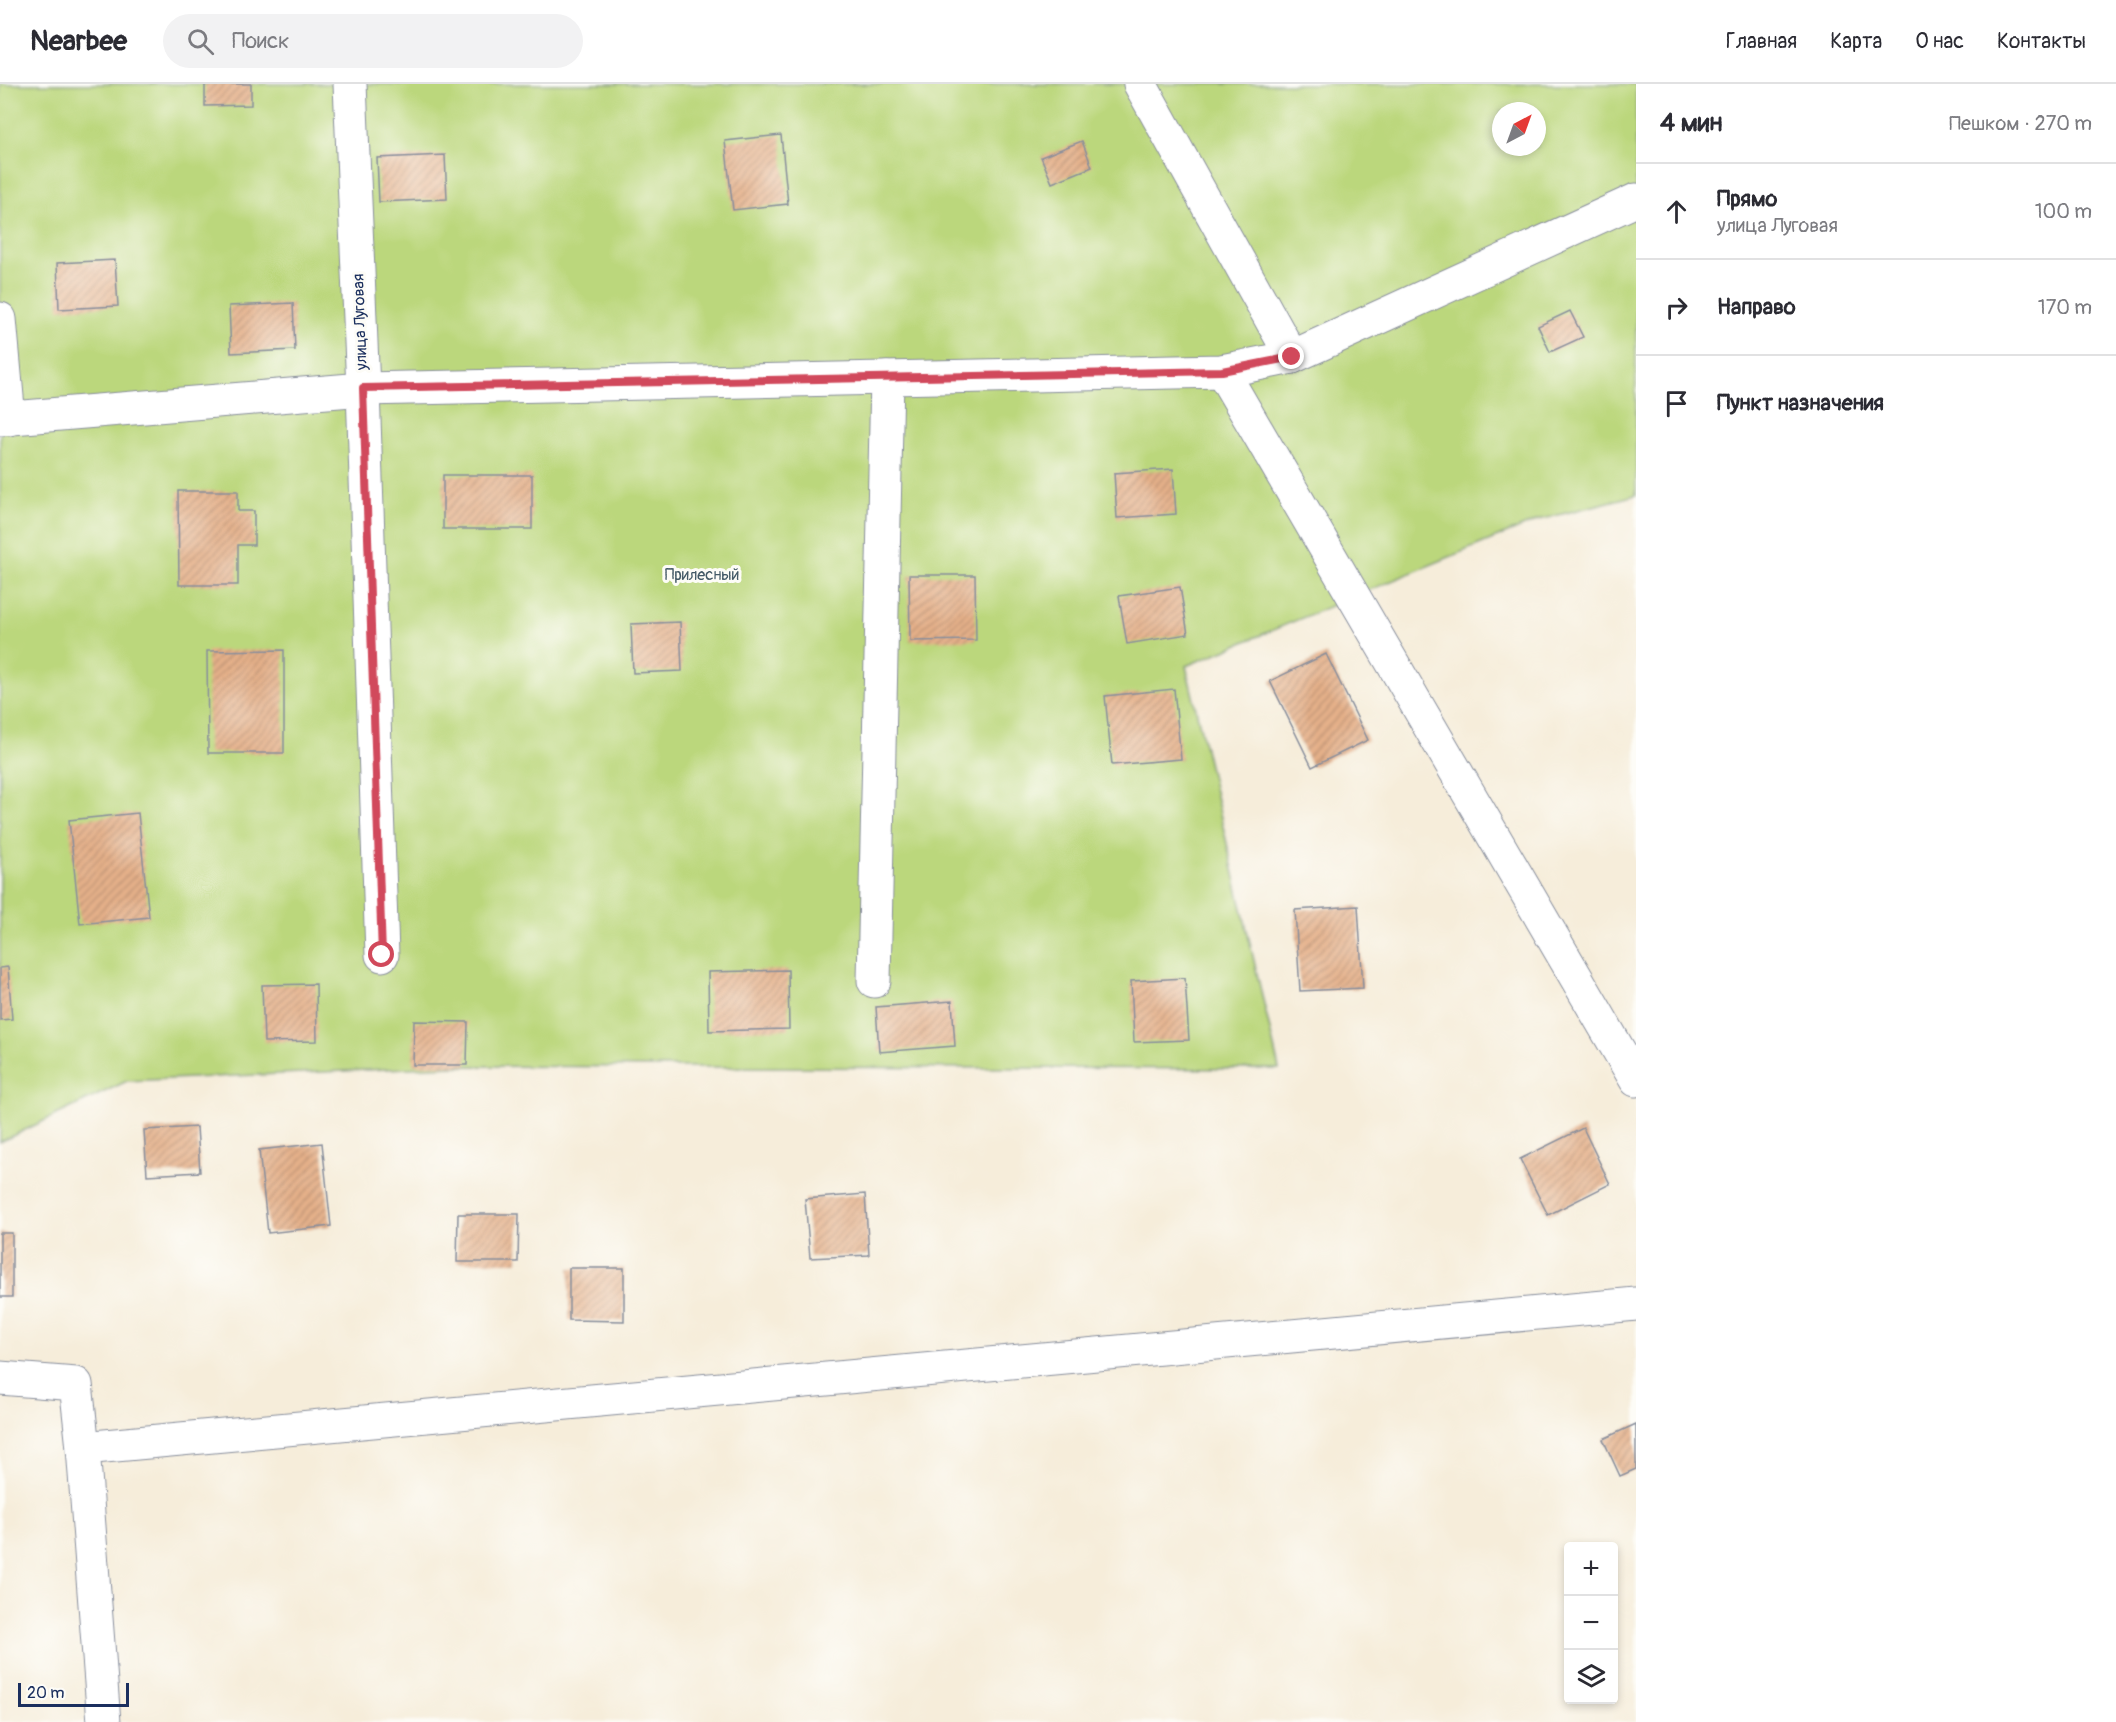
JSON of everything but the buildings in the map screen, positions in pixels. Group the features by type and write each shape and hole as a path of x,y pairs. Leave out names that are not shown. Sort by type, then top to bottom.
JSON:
{"street":[{"name":"улица Луговая","path":"350,84 363,388 382,955"},
{"path":"1140,84 1292,357"},
{"path":"0,318 4,419 363,388 1222,371 1292,357 1636,200"},
{"path":"1222,371 1636,1080"},
{"path":"874,981 887,378"},
{"path":"83,1448 1636,1304"},
{"path":"0,1378 76,1384 104,1722"}],"green space":[{"name":"Прилесный","path":"0,84 1636,84 1636,495 1539,520 1186,666 1279,1069 452,1066 127,1081 0,1142"}],"route":[{"path":"382,955 363,388 1222,371 1292,357"}]}
